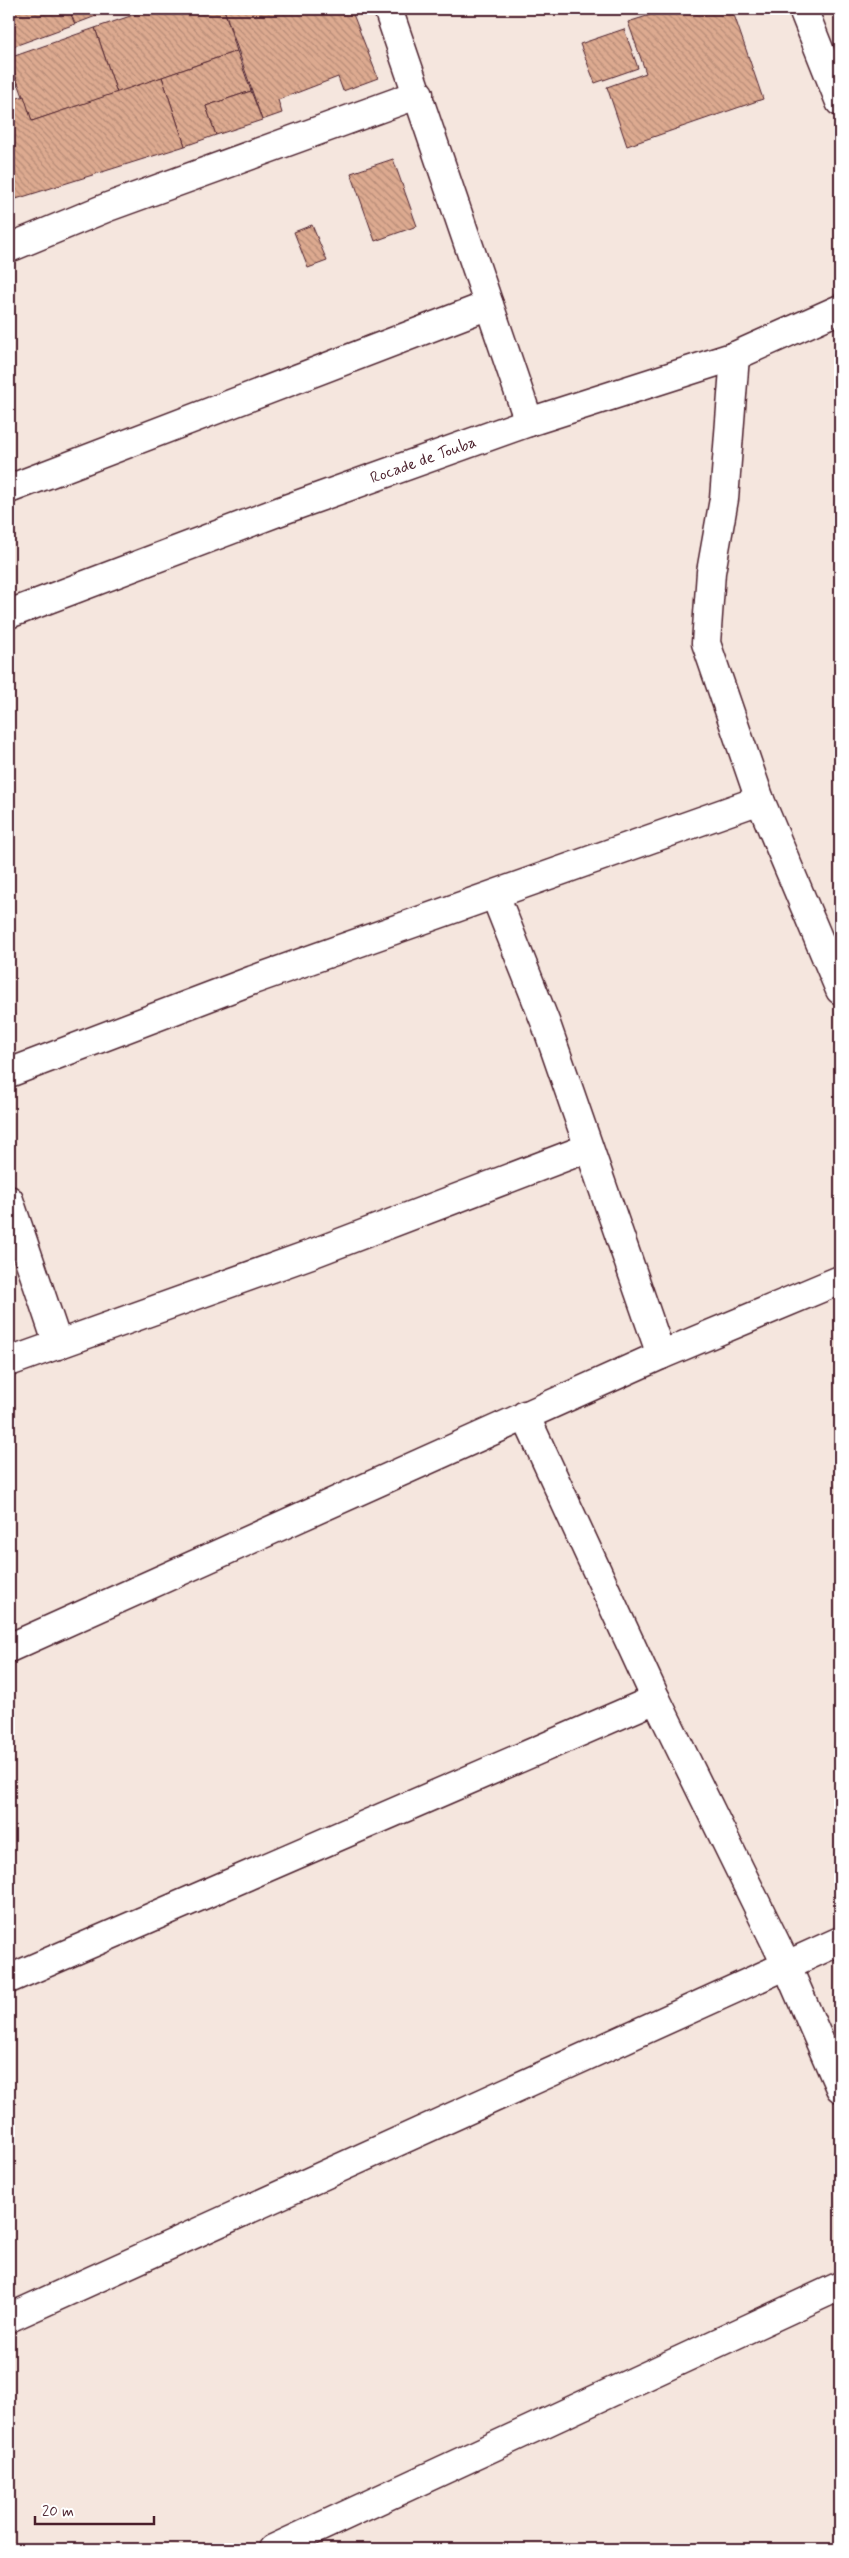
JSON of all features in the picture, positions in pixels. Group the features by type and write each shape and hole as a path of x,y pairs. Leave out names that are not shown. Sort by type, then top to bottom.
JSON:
{"street":[{"path":"388,9 419,94 529,422"},
{"path":"803,9 840,102"},
{"path":"9,248 108,207 419,94"},
{"path":"9,489 489,305"},
{"name":"Rocade de Touba","path":"9,614 283,510 529,422 735,356 840,309"},
{"path":"735,356 724,499 711,572 706,643 760,800 840,990"},
{"path":"9,1073 253,980 760,800"},
{"path":"495,895 546,1024 661,1355"},
{"path":"9,1362 311,1254 588,1148"},
{"path":"9,1200 58,1345"},
{"path":"9,1648 525,1415 661,1355 840,1280"},
{"path":"525,1415 656,1699 787,1966 840,2088"},
{"path":"9,1979 656,1699"},
{"path":"9,2318 388,2144 840,1942"},
{"path":"273,2549 840,2286"}],"building":[{"path":"9,9 69,9 75,24 9,48"},
{"path":"69,9 103,9 104,13 75,24"},
{"path":"151,9 224,9 237,51 117,93 95,28"},
{"path":"224,9 351,9 378,78 343,91 338,77 278,100 282,113 262,120"},
{"path":"669,9 732,9 763,99 627,146 607,87 646,73 628,22"},
{"path":"95,28 117,93 32,121 9,58"},
{"path":"624,29 638,68 595,83 580,44"},
{"path":"237,51 251,91 206,106 216,135 185,146 162,77"},
{"path":"9,59 18,85 9,89"},
{"path":"162,77 185,146 16,199 9,175 9,101 24,96 32,121"},
{"path":"251,91 262,120 216,135 206,106"},
{"path":"393,159 417,226 375,241 351,173"},
{"path":"312,225 327,261 308,268 294,232"}]}
